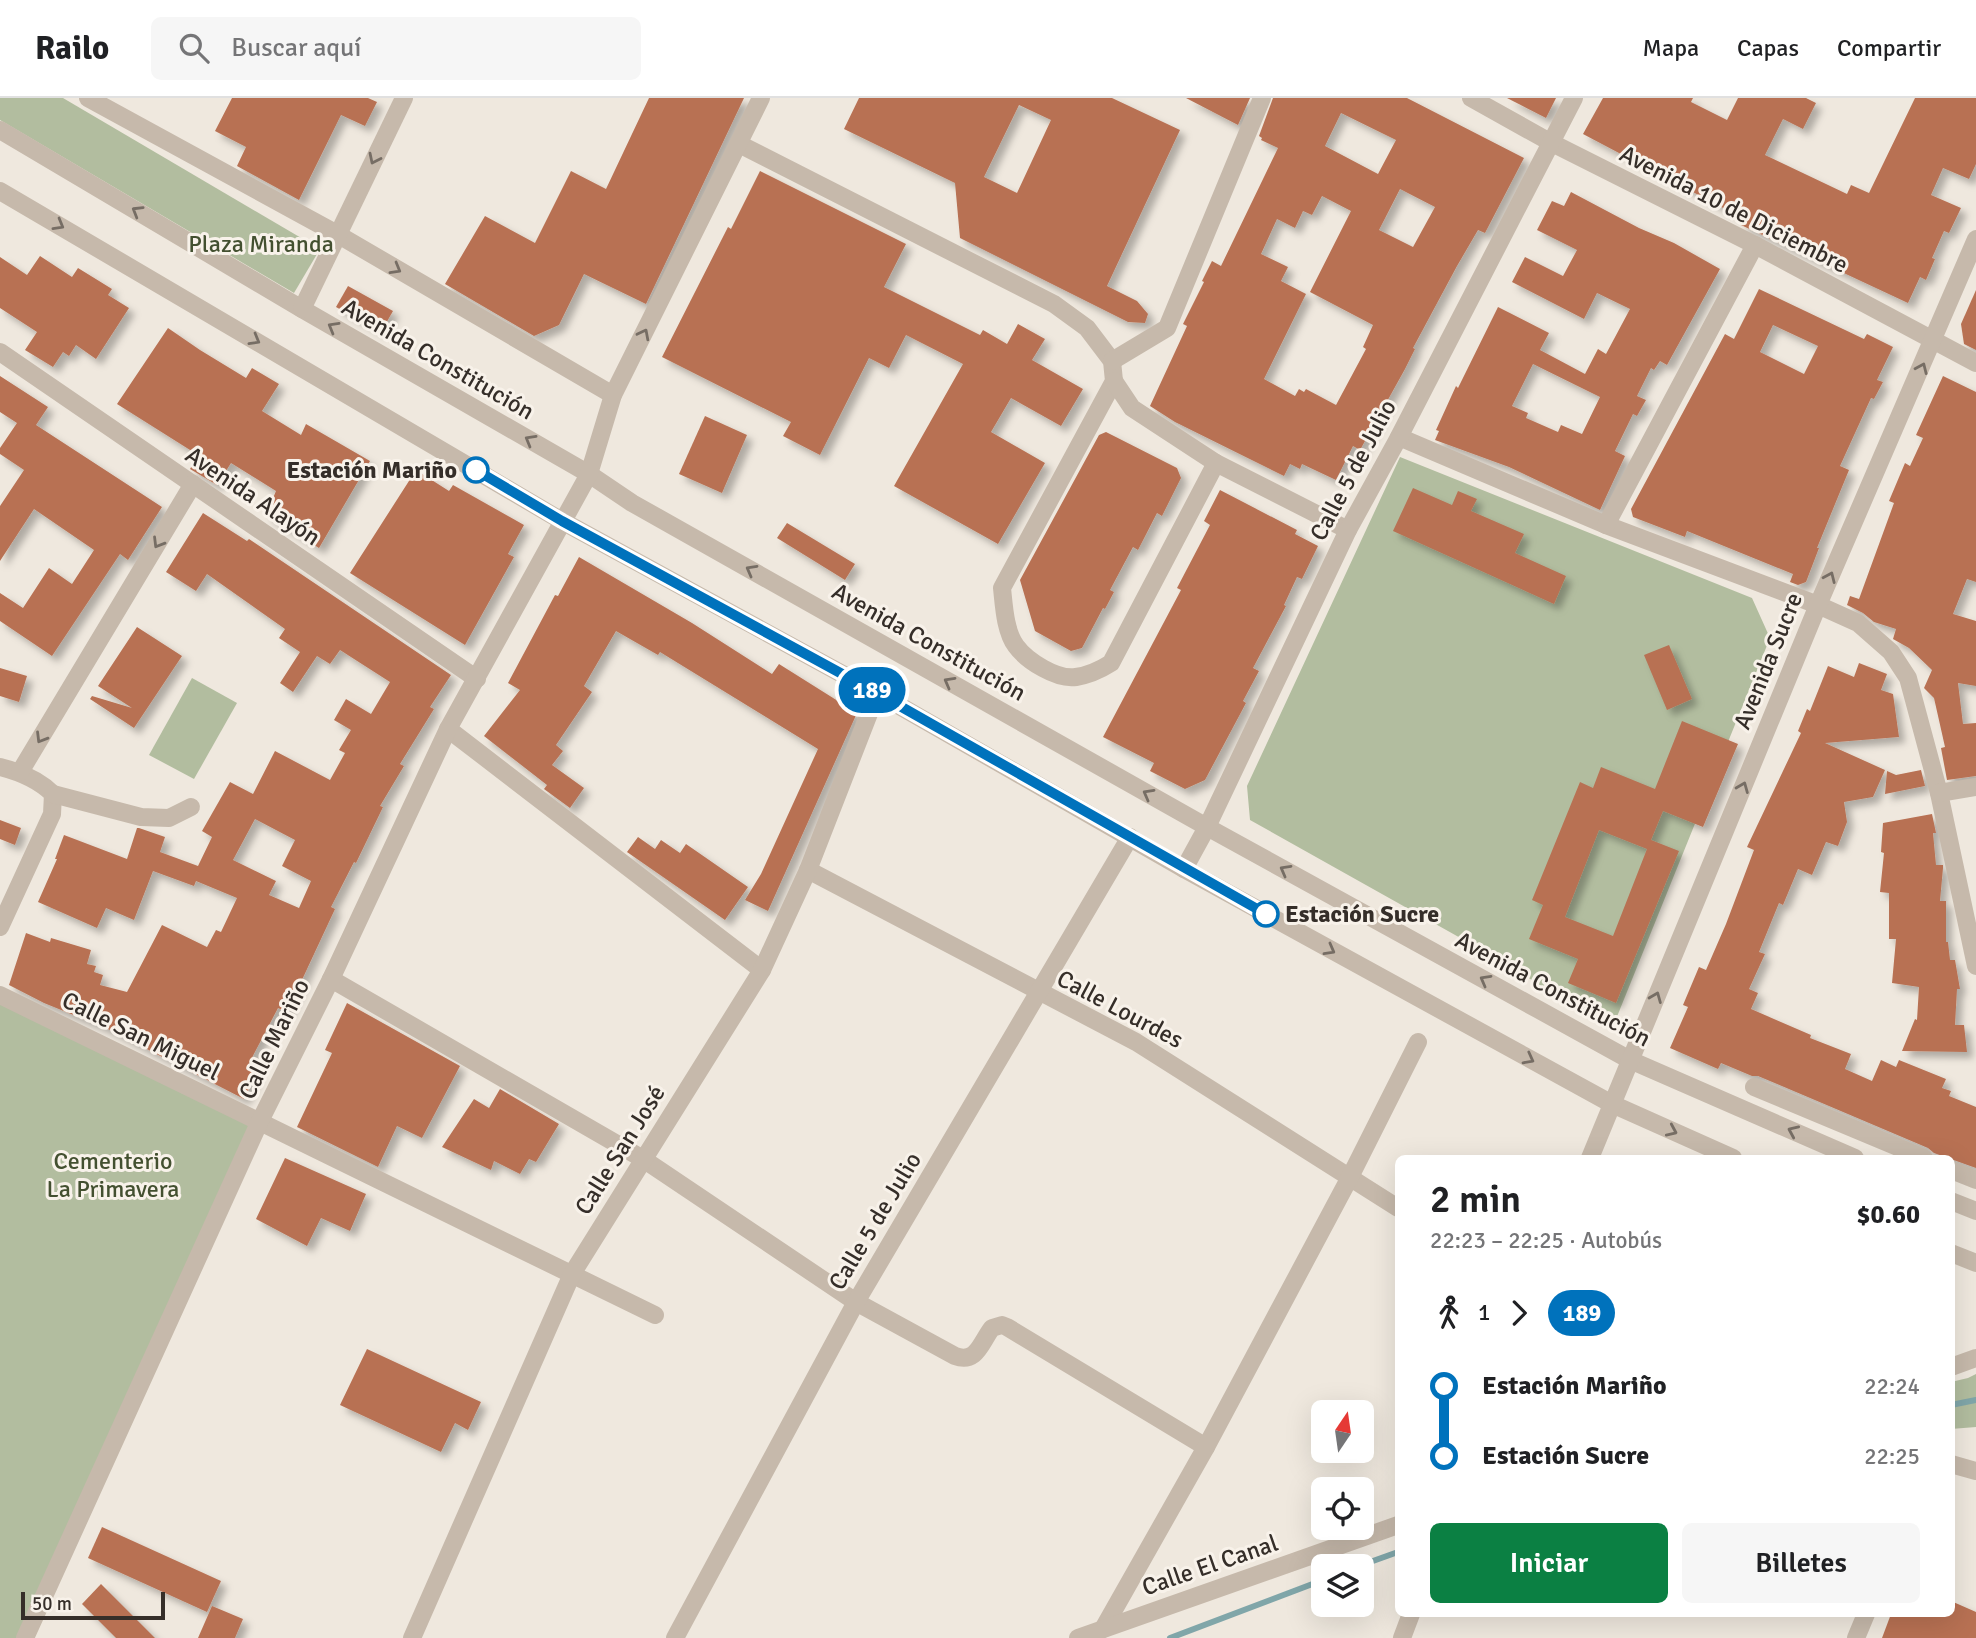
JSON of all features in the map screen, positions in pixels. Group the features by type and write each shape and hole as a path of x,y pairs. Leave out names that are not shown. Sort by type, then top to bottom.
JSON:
{"street":[{"path":"88,98 337,234 613,395"},
{"path":"302,309 404,98"},
{"path":"761,98 739,144 1054,304 1087,328 1112,361 1114,381 1132,408 1216,463 1348,530"},
{"path":"1112,361 1167,328 1262,98"},
{"name":"Avenida 10 de Diciembre","path":"1471,98 1550,142 1755,245 1976,363"},
{"name":"Calle 5 de Julio","path":"1184,869 1207,827 1348,530 1574,98"},
{"name":"Avenida Constitución","path":"0,130 302,309 589,474 632,503 1207,827 1630,1060 1848,1155"},
{"name":"Calle Mariño","path":"25,1638 260,1122 331,979 448,729 589,474 613,395 739,144"},
{"path":"0,191 562,521 877,693 1184,869 1612,1104 1725,1155"},
{"name":"Avenida Sucre","path":"1591,1155 1818,605 1976,239"},
{"path":"1606,525 1755,245"},
{"name":"Avenida Alayón","path":"0,352 477,679"},
{"path":"1114,381 1002,588 1004,613 1015,645 1042,669 1073,678 1097,671 1111,663 1216,463"},
{"path":"1399,437 1606,525 1818,605 1858,623 1891,652 1908,678 1939,793 1976,966"},
{"path":"20,772 193,484"},
{"name":"Calle San José","path":"412,1638 572,1274 762,970 808,870 877,693"},
{"path":"448,729 762,970"},
{"path":"0,766 20,772 43,784 53,794 141,817 169,818 191,807"},
{"path":"1939,793 1976,787"},
{"path":"0,927 52,814 53,794"},
{"name":"Calle 5 de Julio","path":"675,1638 856,1302 1130,837"},
{"name":"Calle Lourdes","path":"808,870 1136,1042 1395,1206"},
{"path":"331,979 643,1159 856,1302 961,1358 976,1354 992,1328 1002,1325 1007,1327 1206,1447"},
{"name":"Calle San Miguel","path":"0,995 655,1315"},
{"path":"1103,1629 1206,1447 1350,1177 1418,1042"},
{"path":"1754,1087 1917,1155"},
{"path":"1955,1172 1976,1180"},
{"path":"1955,1202 1976,1211"},
{"path":"1955,1255 1976,1263"},
{"path":"1955,1365 1976,1357"},
{"path":"1955,1465 1976,1471"},
{"name":"Calle El Canal","path":"1077,1638 1395,1526"},
{"path":"1402,1638 1410,1617"},
{"path":"1856,1638 1865,1617"}],"green space":[{"name":"Plaza Miranda","path":"0,98 63,98 320,249 294,293 0,120"},
{"path":"1400,457 1752,598 1770,638 1612,1029 1489,954 1250,820 1247,786"},
{"path":"192,678 237,703 194,779 149,755"},
{"name":"Cementerio La Primavera","path":"0,997 260,1121 25,1638 0,1638"},
{"path":"1976,1374 1976,1427 1955,1429 1955,1381"}],"building":[{"path":"232,98 368,98 377,102 365,126 341,115 299,200 237,166 246,147 215,131"},
{"path":"649,98 744,98 646,304 584,274 559,325 534,336 445,284 485,216 535,243 571,171 606,189"},
{"path":"859,98 1112,98 1180,130 1107,286 1137,301 1148,314 1145,323 1128,322 960,238 955,183 844,129","holes":["1019,105 1051,120 1017,193 984,177"]},
{"path":"1186,98 1250,98 1238,125"},
{"path":"1273,98 1407,98 1524,158 1485,233 1478,230 1457,266 1360,450 1353,446 1336,480 1302,464 1300,469 1290,464 1284,476 1175,422 1150,406 1187,326 1183,324 1204,282 1202,281 1212,261 1221,266 1278,148 1261,140 1259,136","holes":["1341,113 1396,140 1378,174 1325,146","1400,189 1435,207 1413,247 1379,230","1322,196 1351,211 1310,292 1373,325 1363,347 1366,349 1336,405 1306,389 1304,392 1299,389 1295,396 1264,379 1306,294 1281,281 1288,267 1261,254 1277,219 1295,228 1303,211 1312,215"]},
{"path":"1507,98 1556,98 1546,118"},
{"path":"1603,98 1693,98 1691,102 1727,120 1738,98 1806,98 1816,103 1803,129 1783,119 1765,155 1847,194 1851,185 1869,193 1915,98 1976,98 1976,164 1969,179 1943,168 1931,195 1961,208 1949,233 1944,231 1926,280 1920,277 1908,303 1741,225 1744,219 1583,134"},
{"path":"760,171 906,244 884,287 980,335 983,330 1007,344 1018,324 1045,339 1032,360 1083,389 1061,426 1011,398 991,432 1045,463 998,544 894,486 963,364 906,335 889,368 869,358 820,455 783,436 791,422 662,357 728,227 731,229"},
{"path":"1571,192 1720,269 1667,365 1660,361 1654,370 1651,368 1637,396 1646,400 1637,416 1633,414 1615,451 1625,456 1600,510 1509,467 1435,440 1439,431 1436,430 1456,386 1458,388 1498,307 1549,333 1540,350 1585,374 1598,349 1606,354 1630,309 1597,293 1584,319 1512,282 1525,257 1563,276 1577,250 1537,230 1552,201 1564,206","holes":["1533,364 1600,397 1582,434 1561,425 1558,432 1526,418 1528,413 1512,406"]},
{"path":"40,256 72,277 78,268 112,289 108,295 129,308 96,359 76,345 69,356 63,352 53,367 25,350 37,332 0,308 0,257 27,275"},
{"path":"348,286 393,311 381,332 336,307"},
{"path":"1759,289 1864,339 1867,334 1893,347 1877,380 1883,382 1874,399 1871,398 1840,466 1849,470 1806,582 1798,585 1790,582 1793,574 1687,531 1685,537 1633,517 1631,509 1725,334 1734,339","holes":["1773,325 1818,346 1804,374 1760,352"]},
{"path":"1976,290 1976,350 1964,344 1961,324"},
{"path":"168,328 246,378 252,368 279,384 262,411 301,435 306,424 370,461 319,548 266,515 276,491 231,463 217,485 190,469 198,455 117,404"},
{"path":"0,376 48,407 36,425 162,507 128,560 120,554 52,656 0,621 0,593 23,608 49,568 72,584 94,550 34,509 0,561 0,506 24,470 0,454 0,448 17,423 0,412"},
{"path":"1943,376 1976,392 1976,582 1967,579 1953,614 1976,621 1976,686 1958,683 1963,724 1976,723 1976,776 1947,780 1941,748 1945,747 1934,698 1924,688 1932,670 1909,648 1893,639 1896,629 1874,622 1847,605 1850,596 1859,599 1894,503 1889,501 1905,463 1910,466 1923,438 1916,435"},
{"path":"705,416 747,435 722,493 679,474"},
{"path":"1106,432 1177,468 1181,478 1162,516 1157,513 1138,550 1133,547 1110,590 1114,592 1082,648 1071,651 1035,631 1020,580 1099,435"},
{"path":"416,470 449,491 453,485 524,525 508,554 514,557 465,645 350,573"},
{"path":"1413,488 1452,505 1458,491 1477,499 1471,511 1524,534 1515,553 1566,576 1554,604 1393,531"},
{"path":"1220,490 1297,530 1295,534 1318,546 1302,579 1297,577 1284,605 1286,606 1253,668 1259,671 1243,701 1246,703 1205,780 1185,789 1150,771 1154,763 1103,737 1181,590 1177,588 1210,525 1204,521"},
{"path":"203,513 247,541 249,539 451,675 430,707 434,709 400,764 404,766 380,806 383,807 356,863 354,862 331,907 335,909 287,1012 278,1008 246,1069 256,1074 244,1099 108,1029 44,1003 9,985 26,933 50,942 51,938 91,950 87,964 96,966 94,972 103,975 100,985 127,992 162,925 207,947 216,930 221,932 237,898 196,881 194,886 153,871 134,920 106,908 97,928 38,902 57,859 64,835 127,859 139,828 165,837 160,852 198,866 212,837 202,831 230,782 253,794 275,751 330,780 345,753 339,750 351,730 334,720 346,699 371,714 390,682 340,650 330,664 317,656 293,692 280,683 300,652 279,638 285,629 207,574 196,591 166,572","holes":["255,819 295,840 282,866 311,881 299,908 269,895 276,881 233,860"]},
{"path":"787,523 855,564 845,580 777,538"},
{"path":"579,557 692,623 772,674 779,664 857,713 768,911 745,900 761,874 818,749 660,652 658,655 616,631 584,686 592,692 556,745 563,751 552,765 584,788 570,808 544,789 547,785 484,736 520,690 508,683 555,595 558,596"},
{"path":"137,627 182,656 134,728 90,699 92,696 132,708 98,686"},
{"path":"1669,645 1692,699 1667,710 1644,655"},
{"path":"1859,663 1887,674 1881,690 1893,694 1899,737 1825,743 1885,770 1873,797 1844,802 1847,822 1838,846 1826,842 1812,875 1798,869 1783,905 1779,903 1759,952 1765,954 1749,989 1758,993 1751,1009 1811,1035 1810,1038 1851,1054 1845,1069 1872,1081 1881,1060 1896,1067 1899,1060 1946,1079 1942,1088 1951,1091 1949,1096 1976,1107 1976,1168 1955,1160 1955,1155 1934,1153 1928,1148 1758,1076 1721,1063 1718,1069 1670,1048 1688,1007 1683,1005 1699,967 1706,970 1726,924 1754,850 1747,847 1801,733 1798,731 1807,709 1810,711 1828,666 1854,677"},
{"path":"0,668 27,676 19,702 0,696"},
{"path":"1682,721 1738,744 1703,827 1663,811 1651,840 1679,851 1616,1003 1568,983 1578,959 1529,939 1543,905 1532,900 1580,782 1593,788 1601,767 1655,789","holes":["1599,830 1647,849 1613,936 1565,917"]},
{"path":"1921,770 1925,786 1885,794 1887,771 1896,775"},
{"path":"1932,814 1936,833 1933,833 1936,865 1943,865 1940,901 1946,901 1946,942 1950,960 1955,960 1960,989 1957,989 1955,1025 1964,1025 1967,1052 1902,1051 1915,1019 1917,1020 1919,987 1892,983 1896,939 1889,939 1889,893 1880,892 1884,853 1881,852 1883,823"},
{"path":"0,820 21,828 15,845 0,839"},
{"path":"638,837 655,849 661,840 680,853 686,844 748,887 725,920 627,852"},
{"path":"347,1003 460,1066 422,1138 397,1126 378,1167 297,1127 332,1053 325,1050"},
{"path":"500,1089 559,1124 536,1162 529,1159 520,1174 494,1161 491,1170 442,1147 474,1099 489,1108"},
{"path":"285,1158 366,1194 350,1231 321,1218 307,1246 256,1219"},
{"path":"367,1349 481,1402 468,1430 455,1423 441,1452 340,1405"},
{"path":"102,1527 221,1581 207,1612 88,1558"},
{"path":"101,1584 155,1638 116,1638 82,1604"},
{"path":"1955,1603 1976,1612 1976,1638 1882,1638 1890,1617 1955,1617"},
{"path":"212,1606 243,1619 235,1638 198,1638"}],"waterway":[{"path":"1955,1404 1976,1400"},
{"path":"1374,1561 1395,1553"},
{"path":"1170,1638 1311,1585"}],"bus line":[{"name":"189","path":"476,470 562,521 877,693 1266,914"}],"place":[{"name":"Estación Mariño","path":"476,470"},
{"name":"Estación Sucre","path":"1266,914"}]}
